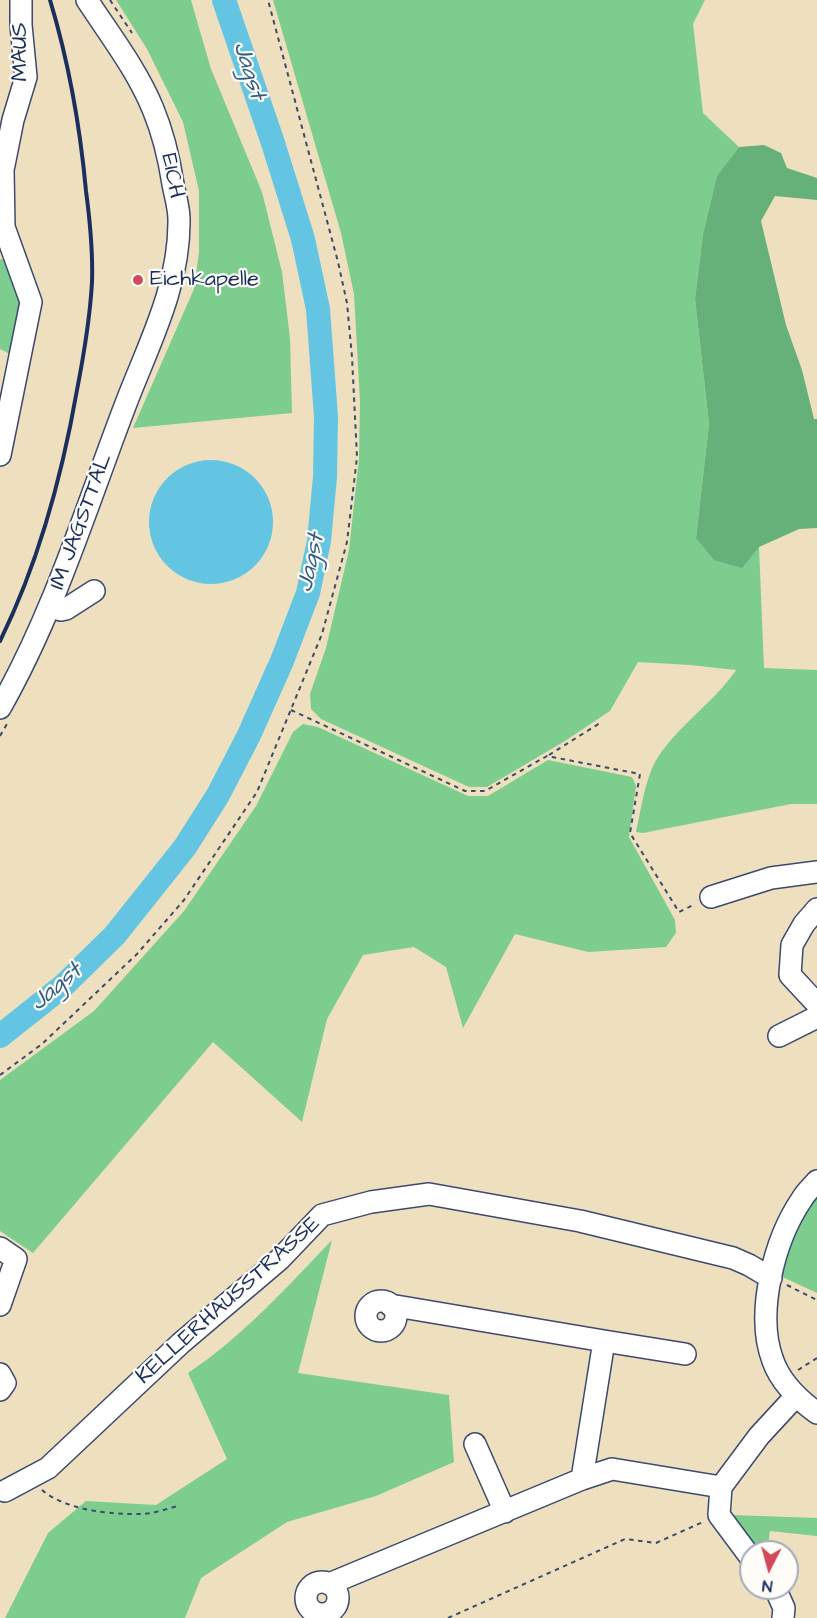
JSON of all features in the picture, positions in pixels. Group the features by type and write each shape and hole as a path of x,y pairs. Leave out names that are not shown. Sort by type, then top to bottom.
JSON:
{"street":[{"name":"MAUS","path":"0,455 31,302 4,227 3,170 13,120 26,77 21,0"},
{"name":"EICH","path":"87,0 133,71 153,108 168,152 179,218 176,260 170,289 156,332"},
{"name":"IM JAGSTTAL","path":"0,708 51,607 126,404 156,332"},
{"path":"51,607 66,609 94,591"},
{"path":"711,897 771,878 817,872"},
{"path":"817,909 804,924 792,945 790,975 817,1004"},
{"path":"779,1036 817,1017"},
{"path":"817,1181 802,1198 786,1228 771,1278 765,1333 773,1364 790,1389 817,1413"},
{"name":"KELLERHAUSSTRASSE","path":"2,1492 48,1468 181,1343 280,1258 321,1215 371,1202 429,1194 580,1221 733,1258 771,1278"},
{"path":"0,1248 16,1259 0,1305"},
{"path":"390,1305 685,1354"},
{"path":"582,1479 604,1341"},
{"path":"0,1374 4,1383 0,1390"},
{"path":"739,1542 719,1515 721,1487 790,1389"},
{"path":"475,1444 505,1512"},
{"path":"311,1615 329,1613 336,1606 338,1601 336,1591 329,1584 582,1479 612,1469 721,1487"},
{"path":"780,1600 784,1608 783,1618"}],"path":[{"path":"0,1075 42,1044 137,954 184,900 257,792 322,634 347,542 357,457 347,303 268,0"},
{"path":"291,710 465,791 485,791 600,723"},
{"path":"547,756 640,774 630,833 679,912 711,897"},
{"path":"771,1278 817,1300"},
{"path":"790,1389 795,1372 817,1358"},
{"path":"29,1478 50,1497 92,1511 143,1514 178,1506"},
{"path":"448,1618 625,1539 656,1543 719,1515"}],"green space":[{"path":"116,0 191,0 211,69 262,192 282,272 290,338 292,413 133,428 194,289 199,252 199,191 183,122 147,49"},
{"path":"273,0 705,0 693,24 703,113 739,147 717,177 703,234 695,299 709,424 696,538 759,547 764,668 817,670 817,804 791,804 643,833 636,832 645,789 654,764 671,739 717,693 736,670 638,662 610,711 565,741 487,787 469,787 321,719 311,709 310,694 326,648 349,550 359,459 360,401 354,294 341,233"},
{"path":"764,145 781,153 787,168 817,178 817,200 775,196 761,221 786,325 802,370 814,419 817,419 817,528 799,529 759,547 742,568 714,560 696,538 709,424 695,299 703,234 717,176 739,147"},
{"path":"0,259 5,260 19,288 22,312 16,357 0,349"},
{"path":"303,724 318,727 468,796 488,796 548,760 632,777 636,786 629,837 675,920 676,933 666,947 588,952 515,934 463,1028 446,967 414,947 363,955 327,1019 302,1122 213,1042 33,1253 0,1231 0,1080 94,1011 184,911 256,806 293,732"},
{"path":"817,1191 817,1293 776,1274 790,1234"},
{"path":"332,1240 298,1373 449,1395 454,1462 376,1496 287,1522 201,1578 185,1618 5,1618 48,1533 86,1501 156,1505 227,1459 188,1373 227,1344"},
{"path":"732,1515 817,1518 817,1536 770,1531 769,1540 750,1540"}],"water":[{"path":"211,460 235,465 255,478 268,498 273,522 268,546 255,566 235,579 211,584 187,579 167,566 154,546 149,522 154,498 167,478 187,465"}],"waterway":[{"name":"Jagst","path":"0,1036 63,986 115,935 185,847 218,795 249,735 282,661 308,593 319,541 325,477 326,417 318,309 303,239 224,0"}],"railway":[{"path":"0,641 26,581 48,518 80,376 91,296 91,236 81,143 68,71 50,0"}],"place":[{"name":"Eichkapelle","path":"138,280"}]}
